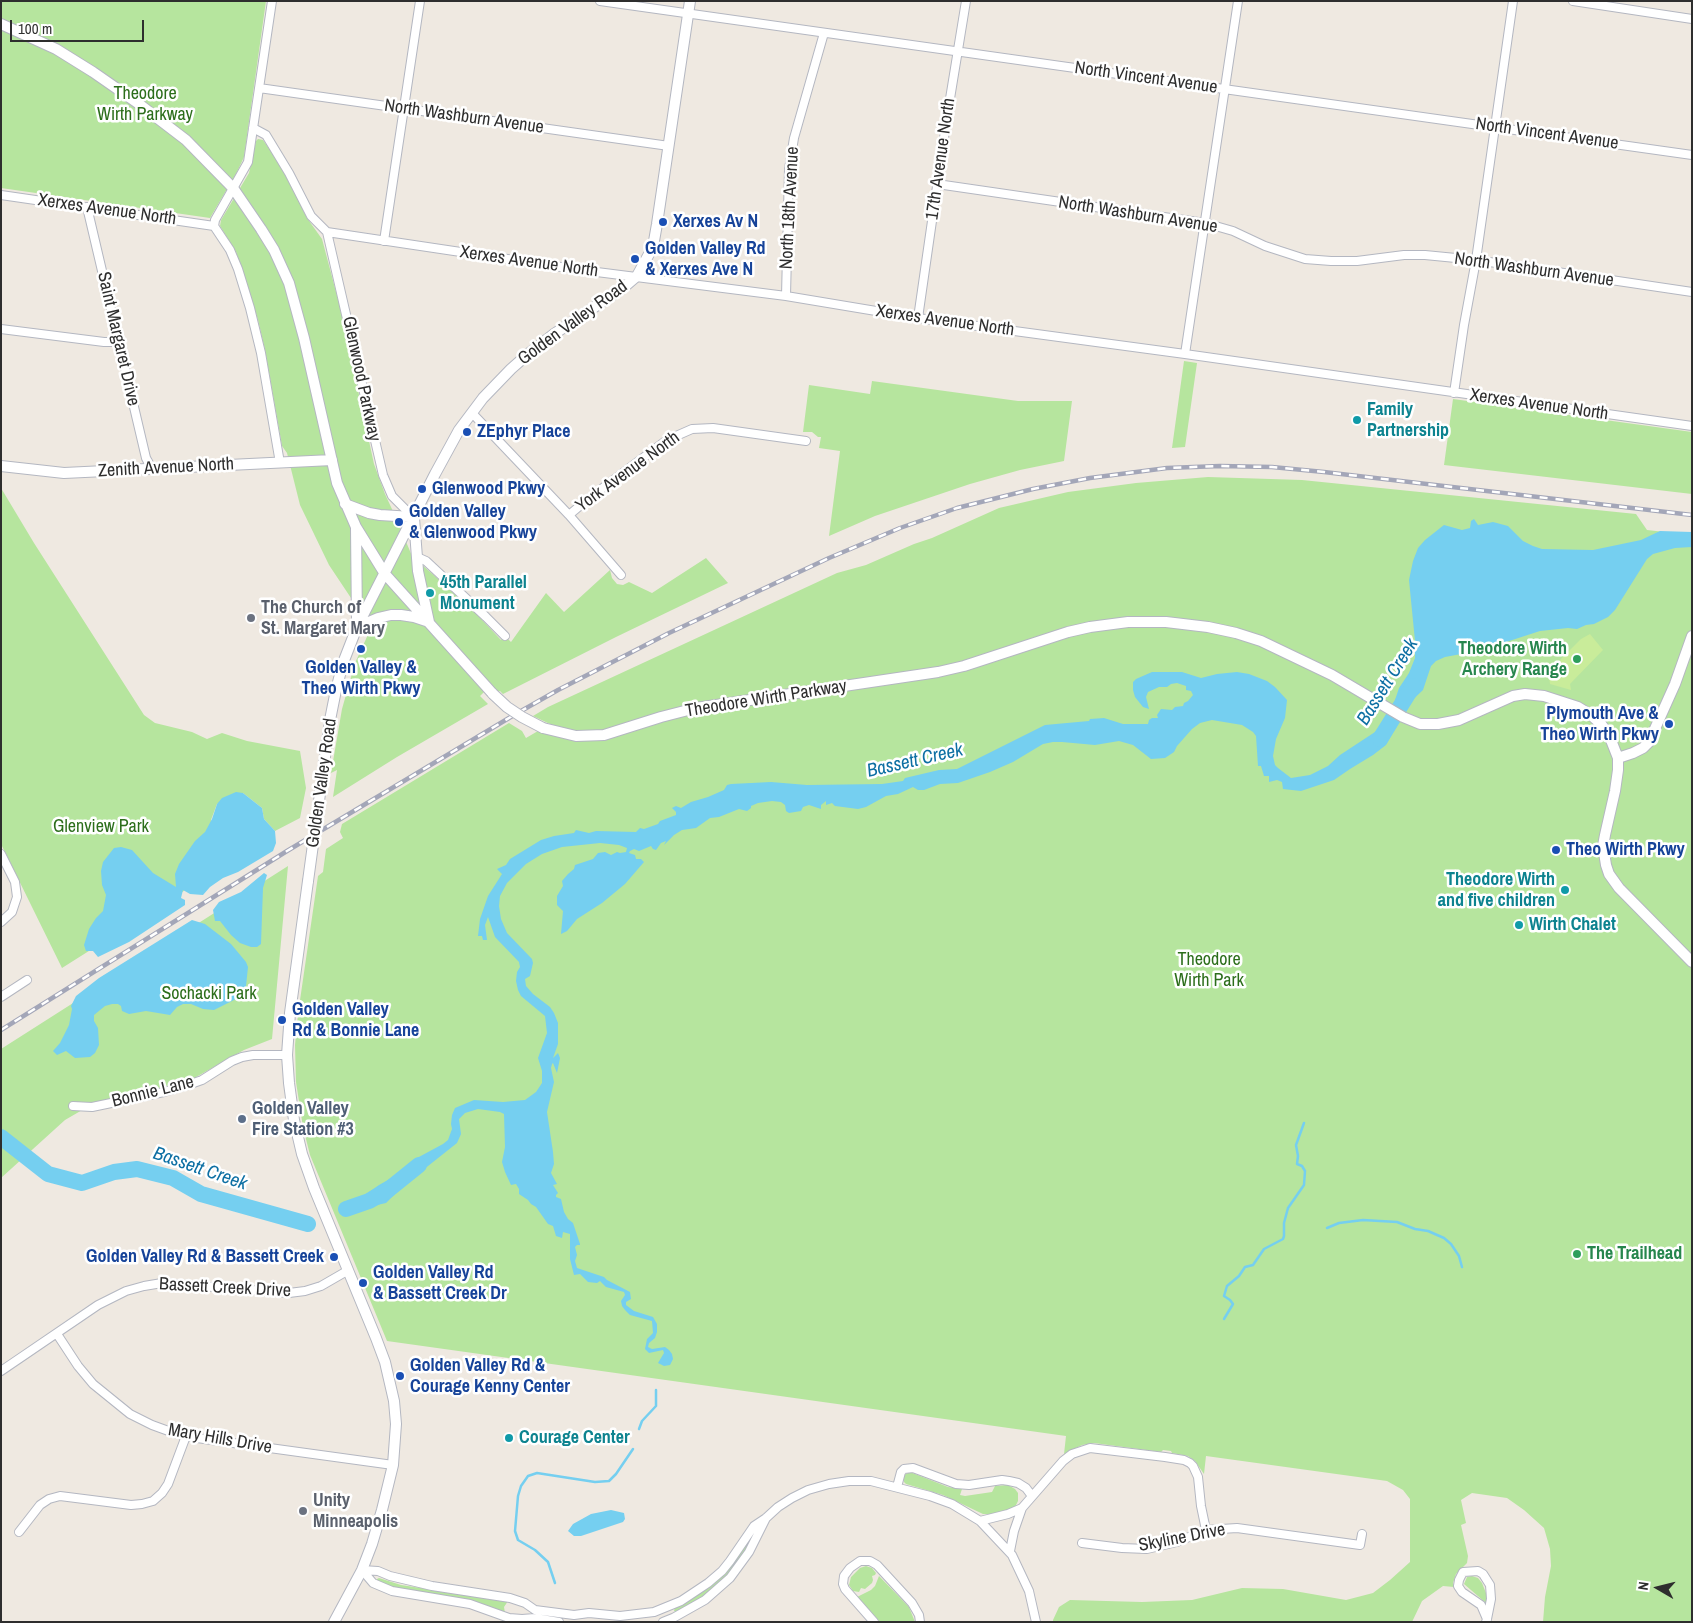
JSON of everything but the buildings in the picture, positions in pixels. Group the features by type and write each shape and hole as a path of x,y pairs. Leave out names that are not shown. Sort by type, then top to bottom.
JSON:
{"street":[{"path":"272,1 248,162 215,220 214,226 230,250 250,308 261,353 280,463"},
{"path":"384,241 420,1"},
{"name":"North Vincent Avenue","path":"600,1 1692,155"},
{"name":"Golden Valley Road","path":"334,1622 362,1570 382,1510 393,1465 396,1424 394,1401 389,1379 376,1338 347,1271 302,1154 294,1120 289,1083 287,1055 290,1013 330,720 336,690 343,663 357,627 449,448 472,413 495,385 528,354 623,288 637,276 649,254 654,242 690,1"},
{"name":"17th Avenue North","path":"918,318 966,1"},
{"path":"1185,354 1238,1"},
{"path":"1454,393 1476,260 1513,1"},
{"path":"1573,1 1692,19"},
{"name":"Theodore Wirth Parkway","path":"1,24 56,49 139,104 186,140 234,188 270,243 288,283 304,338 337,483 356,527 385,574 493,694 522,718 543,728 576,736 604,735 696,708 938,672 980,661 1068,632 1128,622 1166,622 1204,627 1261,642 1332,675 1404,717 1420,724 1430,725 1459,720 1513,696 1525,694 1544,696 1578,706 1601,724 1609,735 1618,758 1617,781 1603,846 1609,874 1619,888 1692,962"},
{"name":"North 18th Avenue","path":"786,296 789,169 794,138 824,33"},
{"name":"North Washburn Avenue","path":"259,88 669,146"},
{"path":"253,128 266,135 289,173 311,216 327,232"},
{"name":"North Washburn Avenue","path":"937,184 1205,222 1305,259 1331,262 1357,261 1404,255 1476,260 1692,292"},
{"name":"Xerxes Avenue North","path":"1,195 214,226"},
{"name":"Saint Margaret Drive","path":"87,207 146,458 152,469"},
{"name":"Xerxes Avenue North","path":"327,232 582,270 786,296 918,318 1692,426"},
{"name":"Glenwood Parkway","path":"327,232 383,475 392,496 414,517"},
{"path":"1,329 104,342 118,342"},
{"path":"472,413 569,515 621,575"},
{"name":"York Avenue North","path":"569,515 674,435 692,429 713,428 806,441"},
{"name":"Zenith Avenue North","path":"1,466 64,473 332,460"},
{"path":"345,504 369,513 414,517 417,557 429,623"},
{"path":"356,527 357,627 391,615 414,617 429,623"},
{"path":"417,557 426,562 505,636"},
{"path":"1618,758 1633,753 1649,742 1675,684 1692,636"},
{"path":"1,854 17,890 16,903 8,916 1,922"},
{"path":"1,997 28,980"},
{"name":"Bonnie Lane","path":"73,1106 92,1107 180,1087 202,1080 232,1061 242,1057 253,1055 287,1055"},
{"name":"Bassett Creek Drive","path":"1,1371 110,1298 126,1291 162,1283 289,1293 321,1286 347,1271"},
{"name":"Mary Hills Drive","path":"57,1334 88,1378 111,1400 130,1414 152,1425 186,1436 393,1465"},
{"path":"19,1532 40,1505 60,1496 131,1505 153,1501 168,1484 186,1436"},
{"path":"1010,1551 1014,1531 1022,1508 1063,1461 1072,1454 1090,1448 1184,1460 1193,1466 1198,1477 1206,1530"},
{"path":"897,1487 901,1472 904,1469 913,1468 956,1484 969,1485 1002,1480 1018,1483 1026,1488 1032,1496"},
{"path":"362,1570 378,1571 390,1576 432,1586 510,1598 525,1603 536,1610 574,1615 589,1613 620,1616 654,1612 669,1607 693,1594 722,1571 754,1526 792,1498 808,1490 829,1484 849,1481 871,1481 930,1496 952,1504 980,1521 1010,1551 1029,1591 1036,1622"},
{"path":"980,1521 1008,1514 1022,1508"},
{"path":"663,1622 674,1620 705,1600 730,1578 750,1552 766,1518"},
{"name":"Skyline Drive","path":"1082,1543 1147,1549 1162,1546 1206,1530 1237,1528 1360,1545 1362,1534"},
{"path":"874,1622 845,1589 843,1584 844,1576 850,1568 860,1561 870,1561 877,1565 912,1603 920,1622"},
{"path":"362,1570 373,1583 392,1591 470,1604 509,1618 535,1618 559,1622"},
{"path":"1478,1571 1490,1585 1491,1599 1486,1620 1481,1605 1462,1592 1458,1586 1463,1572 1478,1571"},
{"path":"669,1607 674,1620"},
{"path":"654,1612 655,1622"}],"green space":[{"name":"Theodore Wirth Parkway","path":"1,1 266,1 244,157 210,218 1,188"},
{"path":"258,139 263,140 286,175 307,218 322,239 339,303 374,464 412,556 470,607 501,640 505,636 511,642 546,593 564,612 610,570 612,578 617,584 623,585 629,582 652,593 706,558 728,583 503,694 500,691 489,696 485,691 480,696 488,704 333,797 337,770 331,773 342,709 355,663 371,628 329,565 300,505 287,453 282,446 258,320 236,252 220,226 221,220 249,173"},
{"path":"1184,361 1197,363 1185,447 1172,448"},
{"path":"872,381 1018,401 1072,401 1064,461 1020,470 970,484 875,516 829,536 840,451 819,448 821,437 812,432 803,432 809,385 870,394"},
{"path":"1453,399 1692,432 1692,494 1444,465"},
{"name":"Theodore Wirth Park","path":"1208,477 1302,480 1636,514 1647,530 1692,535 1692,1622 1543,1622 1545,1597 1551,1566 1550,1549 1544,1528 1507,1498 1472,1493 1461,1500 1466,1523 1461,1525 1468,1556 1467,1563 1456,1574 1453,1583 1454,1587 1443,1586 1422,1601 1412,1622 1053,1622 1059,1607 1070,1600 1142,1602 1192,1600 1242,1588 1283,1589 1346,1600 1373,1593 1410,1562 1410,1499 1403,1490 1387,1481 1206,1456 1204,1474 1195,1461 1188,1456 1172,1453 1171,1451 1163,1450 1161,1452 1094,1443 1082,1445 1064,1454 1066,1436 387,1341 310,1155 303,1127 296,1082 295,1045 298,1014 318,876 323,872 326,849 343,838 340,832 342,824 509,723 522,731 526,738 550,724 533,716 548,707 837,573 866,565 999,508 1068,492 1136,483"},
{"name":"Glenview Park","path":"1,488 144,715 155,723 192,732 207,739 222,733 247,741 300,751 306,788 300,818 275,831 264,819 262,808 243,793 217,804 211,820 236,858 62,968 1,844"},
{"name":"Theodore Wirth Archery Range","path":"1590,634 1603,650 1570,684 1571,690 1550,684 1551,669 1581,639"},
{"name":"Sochacki Park","path":"288,866 272,1039 244,1050 189,1081 96,1102 65,1120 1,1178 1,1049"},
{"path":"910,1472 948,1487 962,1489 960,1495 965,1496 992,1492 995,1486 1008,1485 1018,1493 1018,1501 1015,1507 1006,1511 983,1514 943,1495 906,1484 904,1482 904,1475"},
{"path":"755,1531 749,1548 723,1581 700,1599 677,1612 674,1611 675,1607 689,1601 715,1583"},
{"path":"866,1566 872,1568 876,1573 872,1576 872,1583 865,1589 861,1588 859,1592 853,1591 849,1585 851,1577 860,1568"},
{"path":"879,1576 909,1607 915,1622 880,1622 857,1597 871,1590"},
{"path":"1467,1577 1478,1578 1482,1583 1486,1593 1486,1603 1464,1584"},
{"path":"379,1578 401,1585 508,1601 504,1607 505,1613 399,1590 377,1581"}],"water":[{"path":"1474,519 1478,525 1493,522 1508,526 1523,541 1542,549 1593,550 1641,540 1660,531 1692,532 1692,547 1675,548 1653,554 1647,559 1615,610 1608,617 1594,624 1577,629 1540,631 1493,648 1445,657 1436,661 1431,666 1423,690 1406,706 1395,700 1399,688 1409,673 1415,658 1409,580 1413,561 1418,548 1444,525 1462,530 1470,528 1471,521"},
{"path":"1152,672 1182,672 1201,678 1237,672 1249,674 1267,681 1275,687 1287,700 1285,718 1276,739 1273,756 1275,765 1291,778 1310,775 1328,766 1340,755 1375,732 1384,718 1397,726 1386,745 1373,755 1334,780 1301,791 1283,789 1282,782 1277,780 1269,782 1269,776 1264,776 1261,766 1258,766 1256,736 1253,732 1242,725 1212,720 1200,723 1192,729 1174,752 1165,758 1151,759 1133,745 1119,741 1095,745 1053,742 1043,744 1013,762 990,772 958,783 940,784 924,790 918,790 913,787 898,794 886,796 866,807 858,809 835,806 832,803 826,805 826,801 821,805 821,809 809,805 803,807 801,811 789,813 781,802 758,803 751,806 747,811 739,809 719,817 710,818 696,828 682,830 664,845 666,841 661,843 656,850 651,846 639,851 634,849 630,851 629,853 635,855 636,859 641,859 644,862 625,884 602,903 577,919 567,931 561,934 563,911 557,905 557,896 563,886 562,881 574,869 575,865 593,859 598,853 605,852 611,855 617,852 626,852 627,848 600,843 562,847 542,854 526,864 507,883 500,896 501,919 507,933 532,959 530,976 525,979 526,986 550,1007 558,1023 558,1044 553,1058 558,1053 560,1058 557,1073 553,1063 551,1068 554,1082 547,1112 554,1164 551,1173 557,1184 553,1185 558,1193 556,1197 561,1199 564,1212 573,1223 580,1244 575,1247 577,1268 604,1277 630,1292 631,1299 626,1302 626,1305 634,1311 653,1317 657,1324 655,1338 649,1343 648,1347 652,1349 665,1347 669,1350 673,1359 670,1365 664,1366 658,1363 664,1353 663,1350 649,1353 645,1349 647,1339 653,1333 652,1321 630,1315 625,1310 621,1301 625,1295 624,1292 606,1287 600,1281 597,1283 588,1282 580,1274 574,1275 570,1259 570,1234 563,1232 562,1238 556,1236 553,1226 548,1224 536,1207 519,1194 516,1184 511,1185 502,1162 505,1147 504,1114 478,1109 465,1113 459,1119 461,1134 457,1143 423,1170 414,1172 404,1181 400,1176 410,1169 417,1158 448,1140 452,1129 452,1115 455,1108 474,1100 503,1102 525,1100 536,1092 542,1083 542,1071 538,1058 547,1033 545,1016 521,996 516,981 517,972 520,967 519,962 495,937 488,917 485,925 487,940 483,940 482,936 478,936 480,919 488,896 502,874 497,869 506,865 510,859 541,840 574,833 576,830 589,833 596,831 636,832 640,828 644,829 658,824 660,821 676,815 672,808 676,806 681,808 691,802 724,790 727,785 731,784 771,782 807,785 882,784 903,781 905,778 939,770 957,769 1045,725 1104,718 1123,724 1148,724 1152,718 1158,718 1157,715 1161,709 1172,710 1175,707 1183,706 1193,695 1191,691 1186,690 1186,686 1177,683 1171,684 1167,687 1159,687 1148,692 1146,697 1149,709 1143,707 1135,697 1133,682"},
{"path":"236,792 243,793 262,808 264,819 275,831 276,843 273,851 238,872 223,878 210,887 203,895 190,894 183,890 181,898 185,900 185,905 129,942 98,957 93,951 86,951 84,945 89,929 103,911 106,895 102,885 101,871 103,862 114,848 121,847 132,850 153,873 176,887 175,874 179,864 195,841 205,832 217,804 222,798"},
{"path":"264,873 267,875 263,888 261,944 257,947 251,947 240,943 220,921 215,921 213,910 219,902 241,892"},
{"path":"192,920 205,924 231,944 246,962 248,967 246,986 234,1000 214,1010 203,1009 191,1004 183,1004 177,1007 170,1015 146,1011 129,1014 122,1011 121,1006 118,1004 112,1004 105,1006 94,1015 94,1021 98,1028 99,1045 95,1053 90,1057 75,1058 66,1051 57,1055 53,1051 60,1043 69,1025 71,1006 76,996 99,978"},
{"path":"395,1176 401,1184 386,1203 347,1212 344,1206 354,1199 366,1196 379,1185"},
{"path":"611,1510 624,1513 625,1519 623,1522 581,1536 574,1536 568,1531 573,1524 591,1514"}],"waterway":[{"name":"Bassett Creek","path":"1380,739 1413,686"},
{"path":"1224,1319 1233,1304 1224,1296 1227,1286 1239,1276 1245,1267 1253,1265 1264,1249 1283,1239 1284,1223 1288,1208 1304,1185 1305,1171 1302,1166 1297,1164 1296,1145 1304,1123"},
{"name":"Bassett Creek","path":"1,1137 48,1174 82,1183 114,1172 137,1169 173,1178 201,1194 308,1224"},
{"name":"Bassett Creek","path":"346,1209 369,1201 388,1190 419,1165"},
{"path":"1327,1228 1339,1223 1363,1220 1397,1222 1444,1238 1451,1244 1459,1256 1462,1267"},
{"path":"639,1429 642,1421 656,1406 656,1390"},
{"path":"555,1583 548,1562 535,1550 518,1540 515,1531 518,1496 521,1486 528,1476 537,1473 595,1482 609,1481 633,1449"}],"railway":[{"path":"1,1030 287,851 558,690 669,633 829,558 900,528 957,508 1033,489 1090,478 1167,468 1220,466 1272,467 1324,472 1692,515"}],"place":[{"name":"Xerxes Av N","path":"663,222"},
{"name":"Golden Valley Rd & Xerxes Ave N","path":"635,259"},
{"name":"Family Partnership","path":"1357,420"},
{"name":"ZEphyr Place","path":"467,432"},
{"name":"Glenwood Pkwy","path":"422,489"},
{"name":"Golden Valley & Glenwood Pkwy","path":"399,522"},
{"name":"45th Parallel Monument","path":"430,593"},
{"name":"The Church of St. Margaret Mary","path":"251,618"},
{"name":"Golden Valley & Theo Wirth Pkwy","path":"361,649"},
{"name":"Theodore Wirth Archery Range","path":"1577,659"},
{"name":"Plymouth Ave & Theo Wirth Pkwy","path":"1669,724"},
{"name":"Theo Wirth Pkwy","path":"1556,850"},
{"name":"Theodore Wirth and five children","path":"1565,890"},
{"name":"Wirth Chalet","path":"1519,925"},
{"name":"Golden Valley Rd & Bonnie Lane","path":"282,1020"},
{"name":"Golden Valley Fire Station #3","path":"242,1119"},
{"name":"The Trailhead","path":"1577,1254"},
{"name":"Golden Valley Rd & Bassett Creek","path":"334,1257"},
{"name":"Golden Valley Rd & Bassett Creek Dr","path":"363,1283"},
{"name":"Golden Valley Rd & Courage Kenny Center","path":"400,1376"},
{"name":"Courage Center","path":"509,1438"},
{"name":"Unity Minneapolis","path":"303,1511"}]}
